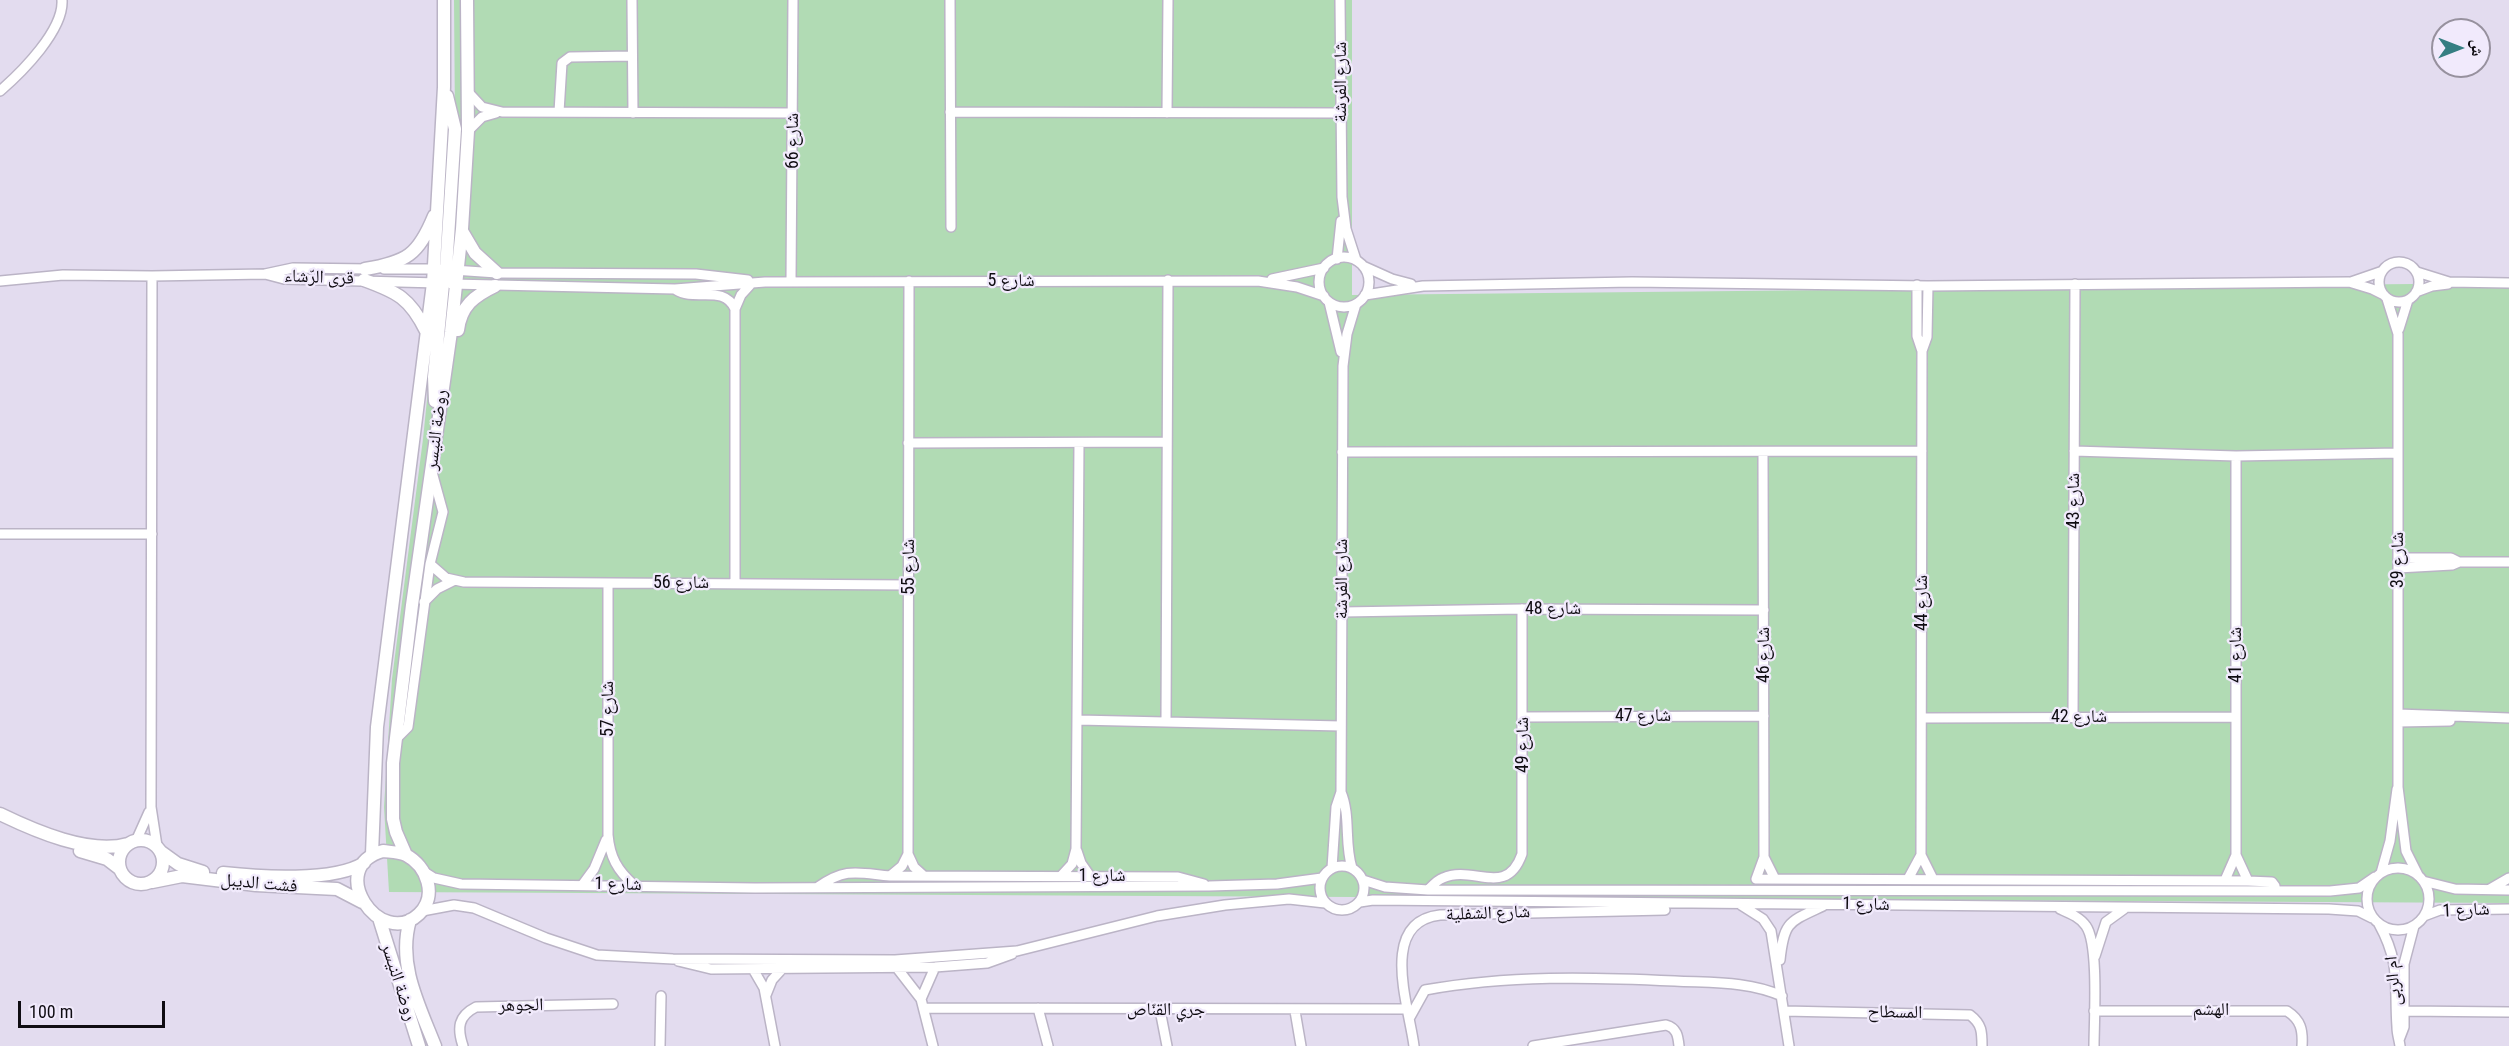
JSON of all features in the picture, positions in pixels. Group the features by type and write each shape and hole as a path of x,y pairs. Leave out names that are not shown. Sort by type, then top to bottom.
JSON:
{"street":[{"path":"0,91 20,72 42,45 61,15 62,0"},
{"name":"روضة النيسر","path":"406,855 393,819 392,786 396,739 456,284 446,269 439,203 444,87 444,0"},
{"name":"روضة النيسر","path":"368,859 377,727 426,331 438,283 462,229 469,93 467,0"},
{"path":"632,0 633,113"},
{"name":"شارع 66","path":"791,282 793,0"},
{"path":"950,0 951,227"},
{"path":"1167,113 1168,0"},
{"name":"شارع الفرشة","path":"1342,1 1340,113 1342,197 1346,229 1359,263"},
{"path":"559,112 562,63 570,57 632,56"},
{"path":"444,87 455,129 446,269"},
{"path":"469,93 482,107 502,112"},
{"path":"468,131 485,115 502,112 793,113"},
{"path":"950,112 1340,113"},
{"name":"شارع الفرشة","path":"1336,258 1342,197"},
{"path":"365,274 397,262 414,252 427,235 439,203"},
{"path":"462,229 475,253 497,273"},
{"path":"1359,263 1369,280 1365,295 1356,304 1342,307 1327,299 1320,282 1324,268 1336,258 1343,257 1359,263 1392,279 1423,286"},
{"path":"2349,282 2380,272 2390,264 2400,261 2410,265 2416,272 2419,283 2416,292"},
{"name":"شارع 5","path":"1258,281 1324,268"},
{"name":"قرى الرّشاء","path":"0,281 63,275 265,274 284,279 446,269 497,273 696,274 765,282"},
{"path":"2380,272 2379,286 2385,297"},
{"path":"2416,272 2440,280 2459,283"},
{"path":"365,274 401,296 418,314 426,331"},
{"name":"قرى الرّشاء","path":"365,274 438,283 495,286 675,289"},
{"path":"0,823 49,842 101,857 120,869 130,882 141,885 152,882 163,868 151,807 152,276"},
{"path":"1166,721 1168,280"},
{"name":"شارع 55","path":"908,854 909,281"},
{"name":"شارع 5","path":"765,282 1258,281 1297,287 1327,299"},
{"path":"675,289 765,282"},
{"path":"1365,295 1423,286 1632,282 1928,286 2349,282 2372,289 2397,302 2408,300 2416,292 2432,286 2459,283 2509,283"},
{"path":"438,283 434,386 438,414"},
{"path":"735,584 735,309 741,295 751,284"},
{"name":"شارع 43","path":"2073,717 2074,284"},
{"name":"شارع 44","path":"1908,879 1921,855 1922,351 1917,336 1917,285"},
{"path":"438,414 449,393 463,309 472,300 495,286"},
{"name":"شارع 44","path":"1922,351 1927,337 1928,286"},
{"path":"675,289 687,296 720,295 729,300 735,309"},
{"name":"شارع 39","path":"2385,297 2398,334"},
{"name":"شارع الفرشة","path":"1327,299 1343,366"},
{"name":"شارع 39","path":"2408,300 2398,334 2398,787 2406,851 2420,878"},
{"name":"شارع الفرشة","path":"1332,868 1336,807 1341,792 1343,366 1347,334 1356,304"},
{"path":"908,443 1167,442"},
{"path":"1079,443 1077,849 1081,863 1090,876"},
{"path":"1342,452 1922,451"},
{"path":"2074,451 2236,456 2398,453"},
{"name":"شارع 46","path":"1756,879 1764,857 1762,453"},
{"name":"شارع 41","path":"2225,880 2236,855 2236,456"},
{"path":"396,739 408,727 430,564 442,512 432,471"},
{"path":"0,534 152,534"},
{"path":"2398,563 2451,558 2459,562 2509,562"},
{"path":"430,564 440,574 453,581"},
{"path":"424,602 437,589 453,581"},
{"name":"شارع 56","path":"453,581 909,585"},
{"name":"شارع 57","path":"608,583 609,849 622,875 634,885"},
{"name":"شارع 48","path":"1342,612 1522,609 1764,610"},
{"name":"شارع 49","path":"1428,890 1444,877 1496,878 1507,876 1520,861 1523,848 1522,609"},
{"path":"2398,718 2462,715 2467,718 2509,718"},
{"name":"شارع 47","path":"1522,717 1764,716"},
{"name":"شارع 42","path":"1922,717 2236,717"},
{"path":"1078,720 1341,726"},
{"name":"شارع 39","path":"2378,875 2390,842 2395,795 2398,787"},
{"name":"شارع الفرشة","path":"1341,792 1346,805 1348,846 1352,868"},
{"path":"120,869 120,857 133,842 151,807"},
{"path":"0,814 50,834 96,847 111,848 143,840 158,849"},
{"name":"شارع 57","path":"583,884 599,861 608,835"},
{"name":"فشت الديبل","path":"158,849 171,861 191,869 243,875 335,874 350,871 368,859"},
{"path":"1061,876 1072,864 1077,849"},
{"path":"395,852 406,855 421,869 427,879 428,901 422,911 410,920 399,922 379,918 363,903 357,883 368,859 395,852"},
{"path":"908,854 914,867 924,876"},
{"path":"890,876 902,866 908,854"},
{"name":"شارع 44","path":"1921,855 1934,879"},
{"name":"شارع 41","path":"2236,855 2248,880"},
{"name":"شارع 46","path":"1764,857 1775,879"},
{"path":"1346,866 1352,868 1363,880 1364,895 1360,902 1352,908 1343,911 1333,909 1325,903 1320,891 1322,878 1332,868 1346,866"},
{"path":"2393,868 2406,869 2420,878 2428,892 2428,904 2424,916 2414,926 2403,930 2390,930 2375,921 2367,908 2366,897 2369,886 2378,875 2393,868"},
{"name":"شارع 1","path":"421,869 434,878 461,884 818,887 1209,886 1277,884 1322,878"},
{"name":"شارع 1","path":"818,887 833,876 844,873 890,876 1178,877 1209,886"},
{"name":"شارع 1","path":"1363,880 1385,887 1428,890 2276,891 2351,890 2378,875"},
{"name":"فشت الديبل","path":"152,882 182,876 256,885 337,889 350,893 363,903"},
{"name":"شارع 1","path":"2420,878 2455,889 2509,890"},
{"name":"شارع 1","path":"2488,890 2509,878"},
{"name":"شارع 1","path":"1756,879 2248,880 2272,882 2276,886 2276,891"},
{"path":"422,911 442,906 465,906 483,911 546,938 597,955 673,959 895,960 1017,951 1190,910 1289,899 1325,903"},
{"name":"شارع 1","path":"1360,902 1373,900 2344,910 2358,911 2375,921"},
{"path":"1739,904 1763,919 1773,939 1790,1046"},
{"name":"شارع الشفلية","path":"1414,1046 1402,963 1404,942 1410,929 1428,916 1669,910 1689,905"},
{"path":"1779,971 1785,930 1793,921 1826,905"},
{"path":"2057,907 2076,916 2088,928 2094,961 2094,1046"},
{"path":"2094,961 2106,922 2125,908"},
{"name":"شارع 1","path":"2424,916 2440,910 2509,909"},
{"name":"روضة النيسر","path":"379,918 419,1046"},
{"name":"روضة النيسر","path":"410,920 405,942 406,964 435,1046"},
{"name":"ام الربى","path":"2375,921 2391,948 2396,964 2399,1043"},
{"name":"ام الربى","path":"2399,1043 2403,1032 2404,964 2414,926"},
{"path":"673,959 688,965 711,969 897,968 987,963 1005,958 1017,951"},
{"path":"922,1004 935,967"},
{"path":"897,968 922,1004 933,1046"},
{"path":"753,969 766,995 775,1046"},
{"path":"766,995 771,980 782,969"},
{"path":"1409,1013 1425,990 1522,978 1625,979 1742,984 1762,988 1782,996"},
{"path":"660,1046 661,996"},
{"name":"الجوهر","path":"463,1046 458,1030 460,1020 466,1012 476,1007 613,1004"},
{"name":"جري القنّاص","path":"922,1004 1038,1008 1409,1013"},
{"path":"1038,1008 1048,1046"},
{"path":"1160,1010 1167,1046"},
{"path":"1295,1011 1301,1046"},
{"name":"المسطاح","path":"1784,1011 1970,1015 1978,1021 1982,1030 1982,1046"},
{"name":"الهشم","path":"2094,1011 2287,1011 2301,1024 2302,1046"},
{"name":"ام الربى","path":"2404,1011 2509,1012"},
{"path":"1533,1046 1580,1043 1666,1025 1676,1031 1679,1046"}],"green space":[{"path":"454,0 1352,0 1352,295 2509,283 2509,903 389,892 384,807 392,679 423,439 455,124"}]}
